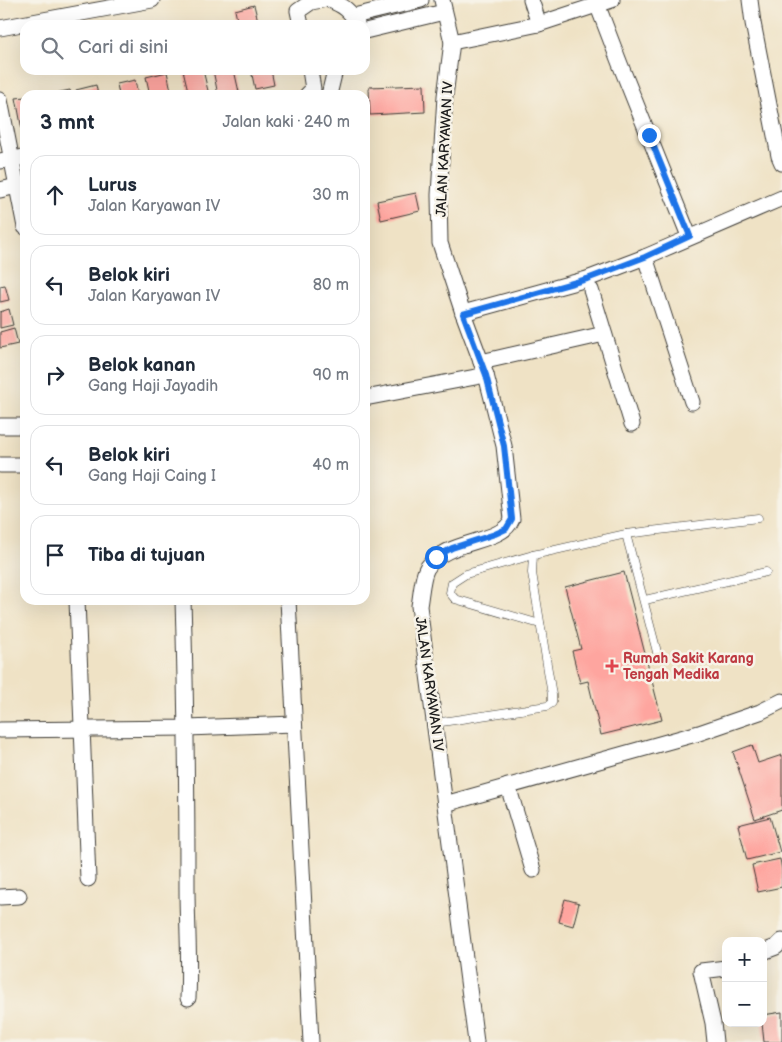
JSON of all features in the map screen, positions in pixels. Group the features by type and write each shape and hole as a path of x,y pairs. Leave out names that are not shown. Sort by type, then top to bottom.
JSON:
{"street":[{"path":"43,20 152,0"},
{"path":"298,12 311,2 322,0"},
{"path":"329,0 342,4 354,20"},
{"path":"358,20 421,0"},
{"path":"532,0 539,24"},
{"path":"750,0 762,72 782,163"},
{"path":"452,42 539,24 605,2 620,64 690,236"},
{"path":"370,29 443,6"},
{"name":"JALAN KARYAWAN IV","path":"443,6 452,42 445,96 439,185 440,243 483,368 504,446 512,519 506,529 452,548 436,557 426,570 419,606 476,1042"},
{"path":"0,28 20,24"},
{"path":"311,75 311,90"},
{"path":"330,90 334,75"},
{"path":"0,100 12,159 20,182"},
{"path":"0,190 20,185"},
{"path":"463,314 587,279 645,257 782,198"},
{"path":"645,257 692,402"},
{"path":"591,290 632,424"},
{"path":"370,397 483,368 604,334"},
{"path":"0,426 20,426"},
{"path":"0,465 20,465"},
{"path":"77,605 88,879"},
{"path":"183,605 187,728 187,905 190,973 188,998"},
{"path":"288,605 311,1042"},
{"path":"445,804 699,733 760,712 782,701"},
{"path":"0,730 187,728 294,724"},
{"path":"508,786 533,870"},
{"path":"0,897 19,896"},
{"path":"767,950 776,947 782,941"},
{"path":"715,1042 713,1024 701,972 722,969"}],"lane":[{"path":"540,624 455,599 450,593 452,582 466,574 533,555 626,534 758,518"},
{"path":"626,534 645,600 657,652"},
{"path":"435,723 547,706 552,702 532,574 533,555"},
{"path":"645,600 766,572"}],"building":[{"path":"254,5 258,20 237,20 235,10"},
{"path":"168,75 171,90 149,90 146,77"},
{"path":"184,75 204,75 208,90 188,90"},
{"path":"214,75 235,75 239,90 217,90"},
{"path":"252,75 272,75 274,85 255,89"},
{"path":"135,80 137,90 118,90 117,84"},
{"path":"96,85 97,90 76,90"},
{"path":"424,85 425,112 370,115 369,87"},
{"path":"16,98 20,98 20,119"},
{"path":"416,193 420,211 381,220 377,201"},
{"path":"5,285 9,300 0,302 0,286"},
{"path":"9,309 13,325 0,328 0,312"},
{"path":"14,328 18,344 0,348 0,332"},
{"name":"Rumah Sakit Karang Tengah Medika","path":"624,572 662,720 601,735 588,681 580,683 572,651 581,649 565,587"},
{"path":"752,745 758,763 782,755 782,810 755,819 733,752"},
{"path":"770,817 780,852 747,860 738,825"},
{"path":"780,859 782,887 758,892 752,865"},
{"path":"565,899 579,903 573,926 559,922"},
{"path":"782,1012 782,1042 764,1042 762,1027 767,1027 767,1014"}],"place":[{"name":"Rumah Sakit Karang Tengah Medika","path":"612,666"}],"route":[{"path":"436,557 452,548 506,529 512,519 504,446 486,375 463,314 587,279 645,257 690,236 649,135"}]}
